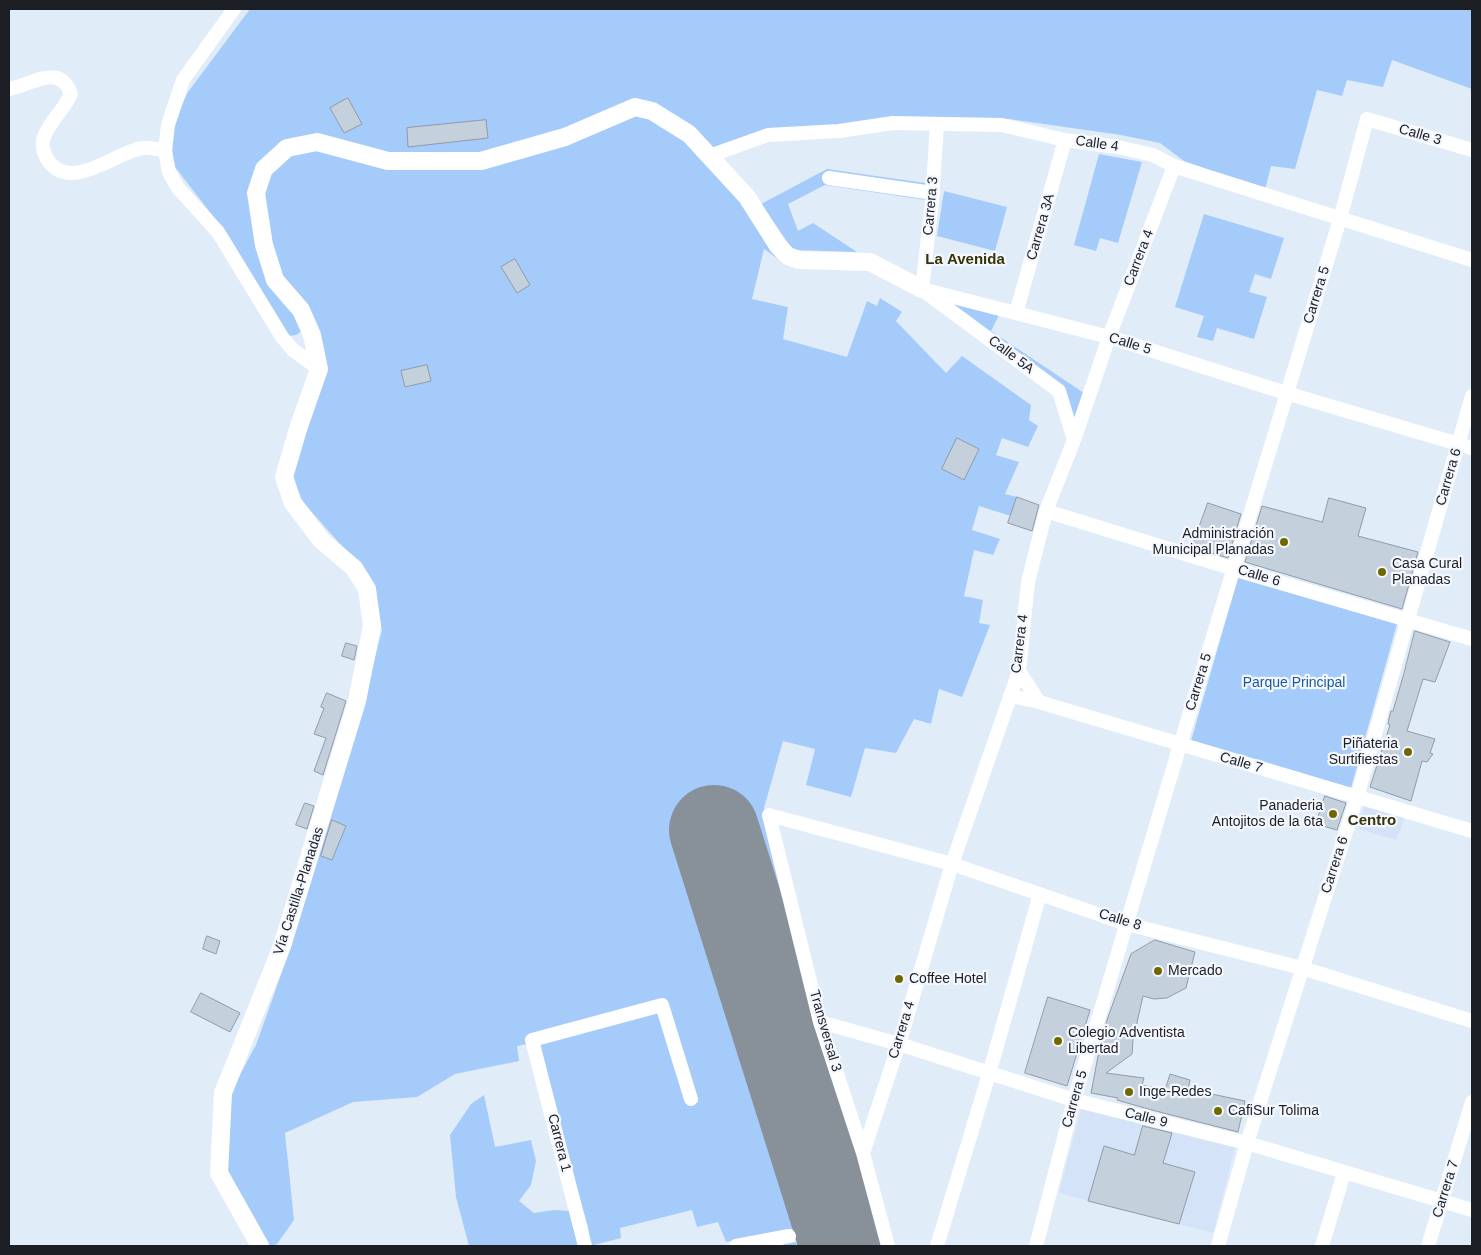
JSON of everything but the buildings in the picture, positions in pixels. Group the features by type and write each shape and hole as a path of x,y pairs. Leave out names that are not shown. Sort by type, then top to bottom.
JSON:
{"main road":[{"path":"319,368 312,335 301,310 275,280 264,245 256,193 264,169 287,148 318,142 388,161 481,161 565,137 635,107 652,111 689,134 710,156"},
{"name":"Calle 5","path":"710,156 747,197 778,246 788,256 799,260 870,262 922,289"},
{"name":"Vía Castilla-Planadas","path":"260,1246 219,1173 223,1093 282,946 358,701 372,626 367,588 354,568 321,540 293,502 284,477 319,368"}],"street":[{"path":"234,9 183,80 168,125 165,151 169,172 178,188 218,232 282,337 293,350 319,368"},
{"path":"9,89 50,77 61,80 68,87 70,94 67,103 50,124 43,138 44,150 48,161 62,172 85,172 115,157 144,147 165,151"},
{"name":"Calle 3","path":"1367,120 1472,150"},
{"name":"Carrera 5","path":"1036,1246 1074,1100 1340,219 1367,120"},
{"name":"Calle 4","path":"710,156 768,135 839,131 893,123 1002,125 1065,140 1118,147 1153,155 1174,166 1472,260"},
{"name":"Carrera 3","path":"922,289 933,193 937,124"},
{"name":"Carrera 3A","path":"1016,313 1065,140"},
{"name":"Carrera 4","path":"863,1152 898,1044 952,864 1019,671 1028,582 1046,511 1074,440 1109,337 1174,166"},
{"path":"829,178 933,193"},
{"name":"Calle 5","path":"922,289 1109,337 1286,393 1472,448"},
{"name":"Calle 5A","path":"922,289 1059,391 1074,440"},
{"name":"Carrera 6","path":"1218,1246 1246,1143 1357,797 1472,396"},
{"name":"Calle 6","path":"1046,511 1472,639"},
{"path":"1019,671 1039,702"},
{"name":"Calle 7","path":"1010,696 1039,702 1472,831"},
{"name":"Calle 8","path":"769,815 952,864 1127,924 1302,968 1472,1021"},
{"name":"Transversal 3","path":"769,815 820,1022 863,1152 891,1246"},
{"path":"937,1246 989,1074 1040,894"},
{"name":"Carrera 1","path":"585,1246 532,1040 662,1005 691,1099"},
{"name":"Calle 9","path":"820,1022 898,1044 1074,1100 1246,1143 1472,1210"},
{"name":"Carrera 7","path":"1428,1246 1472,1102"},
{"path":"1322,1246 1344,1173"},
{"path":"736,1246 789,1236"}],"shaded area":[{"path":"1364,805 1405,818 1396,840 1358,829"},
{"path":"1081,1109 1235,1148 1213,1233 1059,1193"}],"green space":[{"path":"250,9 1472,9 1472,89 1392,60 1383,87 1347,80 1342,96 1317,90 1295,169 1271,166 1265,190 1184,161 1160,143 1121,135 1009,119 892,119 715,150 662,110 564,130 477,155 391,156 286,144 251,193 302,331 296,335 288,336 229,237 172,163 173,124 188,92"},
{"path":"636,114 650,117 686,139 742,202 777,258 764,249 752,299 788,307 783,339 847,357 867,301 877,306 880,298 902,312 896,321 946,373 962,356 1031,405 1029,420 1038,426 1028,447 1002,438 996,455 1019,462 1005,494 1017,497 1011,516 979,506 972,530 1000,539 993,555 974,550 964,596 983,600 979,623 990,625 962,697 939,689 931,724 914,719 896,753 865,748 851,797 806,785 815,749 783,741 764,808 815,1022 885,1246 784,1246 783,1243 801,1242 797,1228 726,1242 718,1222 697,1227 692,1210 620,1228 621,1238 590,1246 588,1227 536,1042 517,1046 519,1061 455,1074 417,1097 353,1102 285,1133 294,1220 277,1244 264,1246 225,1173 230,1093 256,1045 287,958 313,866 363,705 382,630 371,589 358,564 300,499 293,476 326,368 284,278 273,246 264,193 268,174 290,156 318,149 439,165"},
{"path":"1099,154 1142,162 1118,243 1100,238 1096,251 1074,245"},
{"path":"827,169 925,183 926,200 825,185 788,204 798,231 813,223 857,252 793,250 761,204"},
{"path":"944,191 1007,207 995,251 937,236"},
{"path":"1204,214 1284,238 1271,279 1255,274 1249,292 1267,297 1254,339 1217,328 1213,341 1197,337 1204,316 1175,307"},
{"path":"939,297 999,315 991,331 1084,393 1075,428 1063,386"},
{"name":"Parque Principal","path":"1238,578 1397,624 1351,788 1191,741"},
{"path":"484,1095 495,1147 531,1140 536,1161 531,1185 519,1201 534,1213 554,1210 569,1211 583,1246 469,1246 456,1197 450,1135 471,1104"}],"runway":[{"path":"714,830 845,1246"}],"place":[{"name":"Administración Municipal Planadas","path":"1284,542"},
{"name":"Casa Cural Planadas","path":"1382,572"},
{"name":"Piñateria Surtifiestas","path":"1408,752"},
{"name":"Panaderia Antojitos de la 6ta","path":"1333,814"},
{"name":"Mercado","path":"1158,971"},
{"name":"Coffee Hotel","path":"899,979"},
{"name":"Colegio Adventista Libertad","path":"1058,1041"},
{"name":"Inge-Redes","path":"1129,1092"},
{"name":"CafiSur Tolima","path":"1218,1111"}],"district":[{"name":"La Avenida","path":"965,260"},
{"name":"Centro","path":"1372,821"}]}
